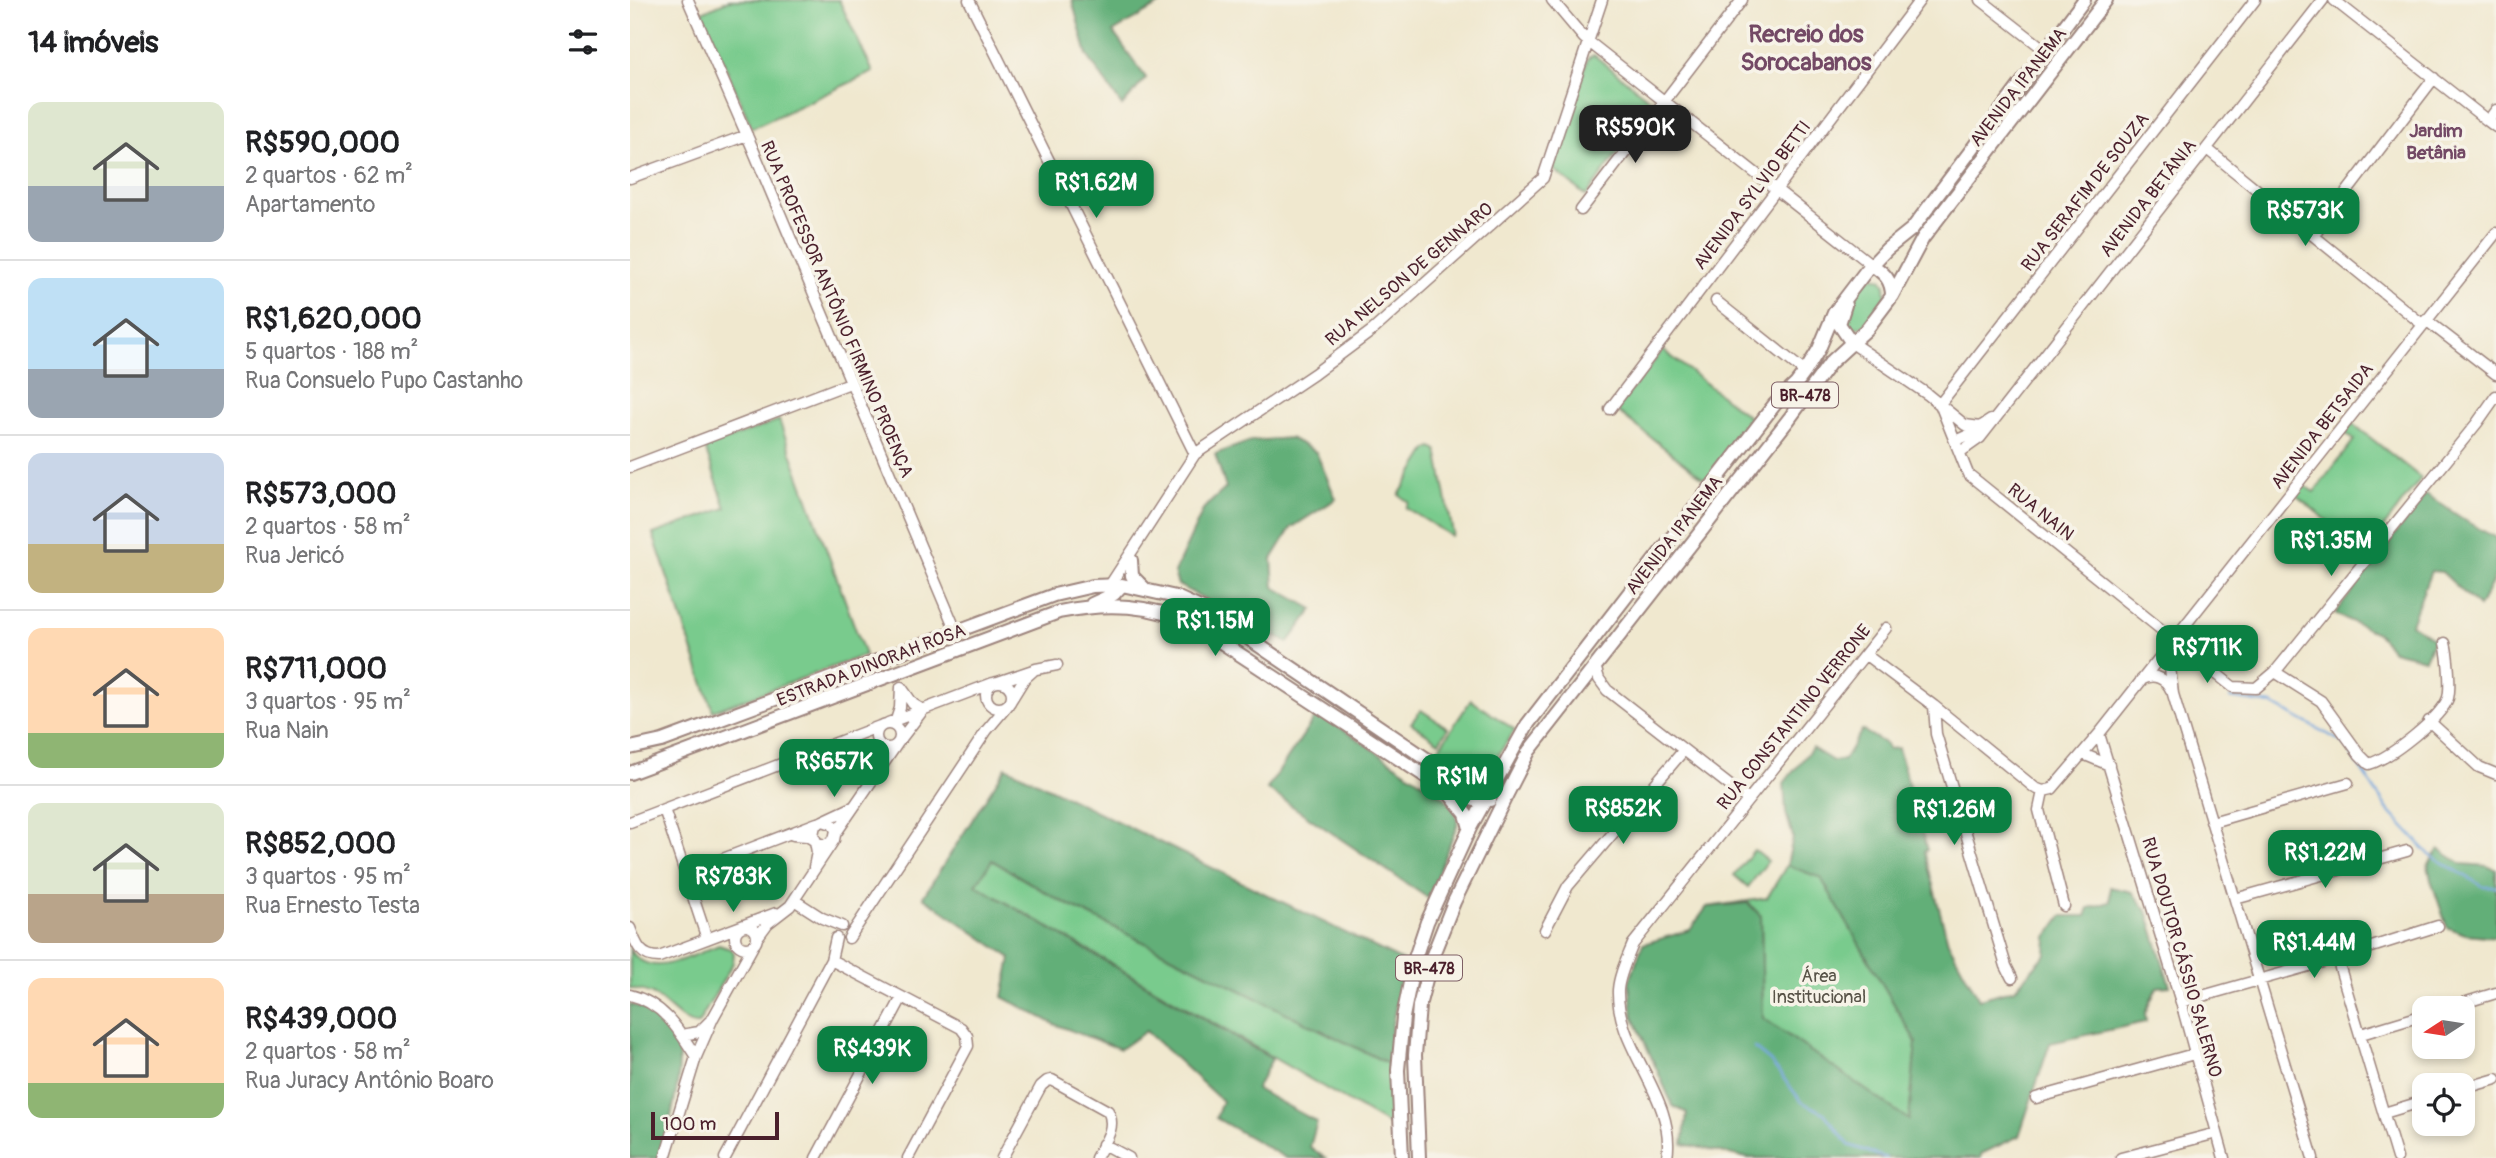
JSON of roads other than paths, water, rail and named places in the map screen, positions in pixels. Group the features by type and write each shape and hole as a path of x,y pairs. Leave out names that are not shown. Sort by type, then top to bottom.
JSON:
{"main road":[{"name":"AVENIDA IPANEMA","path":"1402,1158 1398,1070 1403,1017 1415,958 1427,922 1470,828 1497,778 1535,715 1774,404 1805,372 1819,349 1833,313 1872,265 1912,229 2084,0"},
{"name":"AVENIDA IPANEMA","path":"1419,1158 1415,1055 1419,1006 1432,957 1454,902 1529,751 1830,363 1867,329 1892,296 1923,238 2106,0"},
{"path":"1872,265 1887,277 1892,286 1892,296"},
{"path":"1852,343 1842,330 1840,317 1859,281"},
{"path":"1133,555 1132,576 1145,589"},
{"path":"1088,606 1114,594 1116,585 1176,597 1211,613 1465,785 1483,787 1497,778"},
{"name":"ESTRADA DINORAH ROSA","path":"630,748 662,741 1054,595 1116,585"},
{"name":"ESTRADA DINORAH ROSA","path":"630,773 1059,612 1088,606 1128,606 1172,614 1195,625 1446,789"},
{"path":"1446,789 1484,801 1507,794"},
{"path":"1446,789 1466,814 1470,828"}],"street":[{"name":"RUA PROFESSOR ANTÔNIO FIRMINO PROENÇA","path":"688,0 956,631"},
{"path":"969,0 1195,454"},
{"path":"1552,0 1588,41 1872,265"},
{"name":"RUA NELSON DE GENNARO","path":"1116,585 1195,454 1314,374 1373,330 1543,178 1602,0"},
{"path":"1581,210 1742,0"},
{"name":"AVENIDA SYLVIO BETTI","path":"1610,409 1920,0"},
{"path":"1980,0 2045,50"},
{"name":"RUA SERAFIM DE SOUZA","path":"1940,404 2255,0"},
{"name":"AVENIDA BETÂNIA","path":"1968,474 1968,456 1980,438 2323,0"},
{"path":"2334,0 2492,124 2496,110"},
{"path":"2314,235 2434,78"},
{"path":"630,178 747,135"},
{"path":"2207,149 2424,322 2496,374"},
{"name":"AVENIDA BETSAIDA","path":"2043,791 2052,789 2083,754 2496,233"},
{"path":"1716,301 1805,372"},
{"path":"1852,343 1940,404 1965,425 1980,427 1997,416"},
{"path":"630,467 850,383"},
{"path":"2445,643 2448,698 2430,721 2382,760 2369,764 2321,701 2275,672 2496,396"},
{"name":"RUA NAIN","path":"1940,404 1968,474 2156,623 2171,643 2233,687 2256,688 2275,672"},
{"name":"AVENIDA BETÂNIA","path":"1980,438 1963,450 1956,445 1982,430 1997,416"},
{"path":"2156,623 2171,628 2185,625"},
{"path":"2156,623 2161,638 2153,672 2169,685 2173,694"},
{"name":"RUA CONSTANTINO VERRONE","path":"1667,1158 1668,1129 1627,1035 1619,1005 1620,982 1633,944 1886,628"},
{"path":"2171,643 2169,670 2173,694 2313,1158"},
{"path":"1866,655 1934,706 2035,789 2043,791 2039,810 2064,906"},
{"path":"630,822 923,709 1036,669 1058,665"},
{"path":"1595,666 1607,691 1747,799"},
{"path":"725,1158 831,960 865,915 988,730 1024,679 1036,669"},
{"path":"2141,680 2150,676 2157,677"},
{"path":"964,696 981,698 999,709 1009,702 1012,695 1008,686 996,683"},
{"path":"988,730 992,713 986,691 996,683"},
{"path":"1580,686 1607,691"},
{"path":"878,774 877,729 888,723 901,708 901,687 913,704 923,709"},
{"path":"1934,706 1936,734 2006,966 2012,978"},
{"path":"665,1158 696,1057 713,1018 755,941 768,923 785,911 794,900 923,709"},
{"path":"2430,721 2479,767 2496,774"},
{"path":"888,723 898,729 898,743"},
{"name":"RUA DOUTOR CÁSSIO SALERNO","path":"2099,734 2181,1002 2224,1158"},
{"path":"848,738 879,743 890,748 898,743"},
{"path":"1545,930 1568,886 1684,750"},
{"path":"2083,754 2109,765"},
{"path":"2211,822 2348,783"},
{"path":"687,873 857,805"},
{"path":"664,809 708,938"},
{"path":"820,822 832,824 835,837"},
{"path":"811,875 817,859 813,831 820,822"},
{"path":"785,835 807,836 826,845 835,837"},
{"path":"2235,900 2407,850"},
{"path":"794,900 822,918 843,926 849,931 848,939"},
{"path":"630,928 640,951 650,957 659,957 785,911"},
{"path":"831,960 836,929 865,915"},
{"path":"822,918 835,937 842,942 848,939"},
{"path":"2181,1002 2438,926"},
{"path":"738,972 741,957 735,934 741,927 751,927 755,932 755,941"},
{"path":"708,938 729,938 745,948 755,941"},
{"path":"2337,958 2398,1158"},
{"path":"831,960 901,999 961,1028 967,1036 968,1046 908,1158"},
{"path":"2475,999 2496,993"},
{"path":"630,995 646,1000 662,1012 696,1057"},
{"path":"816,1158 901,999"},
{"path":"682,1035 699,1032 713,1018"},
{"path":"2361,1034 2412,1019"},
{"path":"2036,1098 2194,1054"},
{"path":"2475,1086 2496,1079"},
{"path":"1002,1158 1041,1086 1047,1081 1056,1081 1104,1107 1112,1117 1111,1130 1096,1158"},
{"path":"2384,1113 2412,1105"},
{"path":"2121,1158 2217,1133"},
{"path":"1103,1144 1129,1158"}],"waterway":[{"path":"2230,698 2272,704 2344,743 2388,810 2430,855 2484,887 2496,887"},
{"path":"1754,1048 1770,1061 1802,1102 1824,1113 1849,1145 1886,1158"}],"district":[{"name":"Recreio dos Sorocabanos","path":"1806,48"},
{"name":"Jardim Betânia","path":"2436,141"}],"park label":[{"name":"Área Institucional","path":"1819,986"}]}
